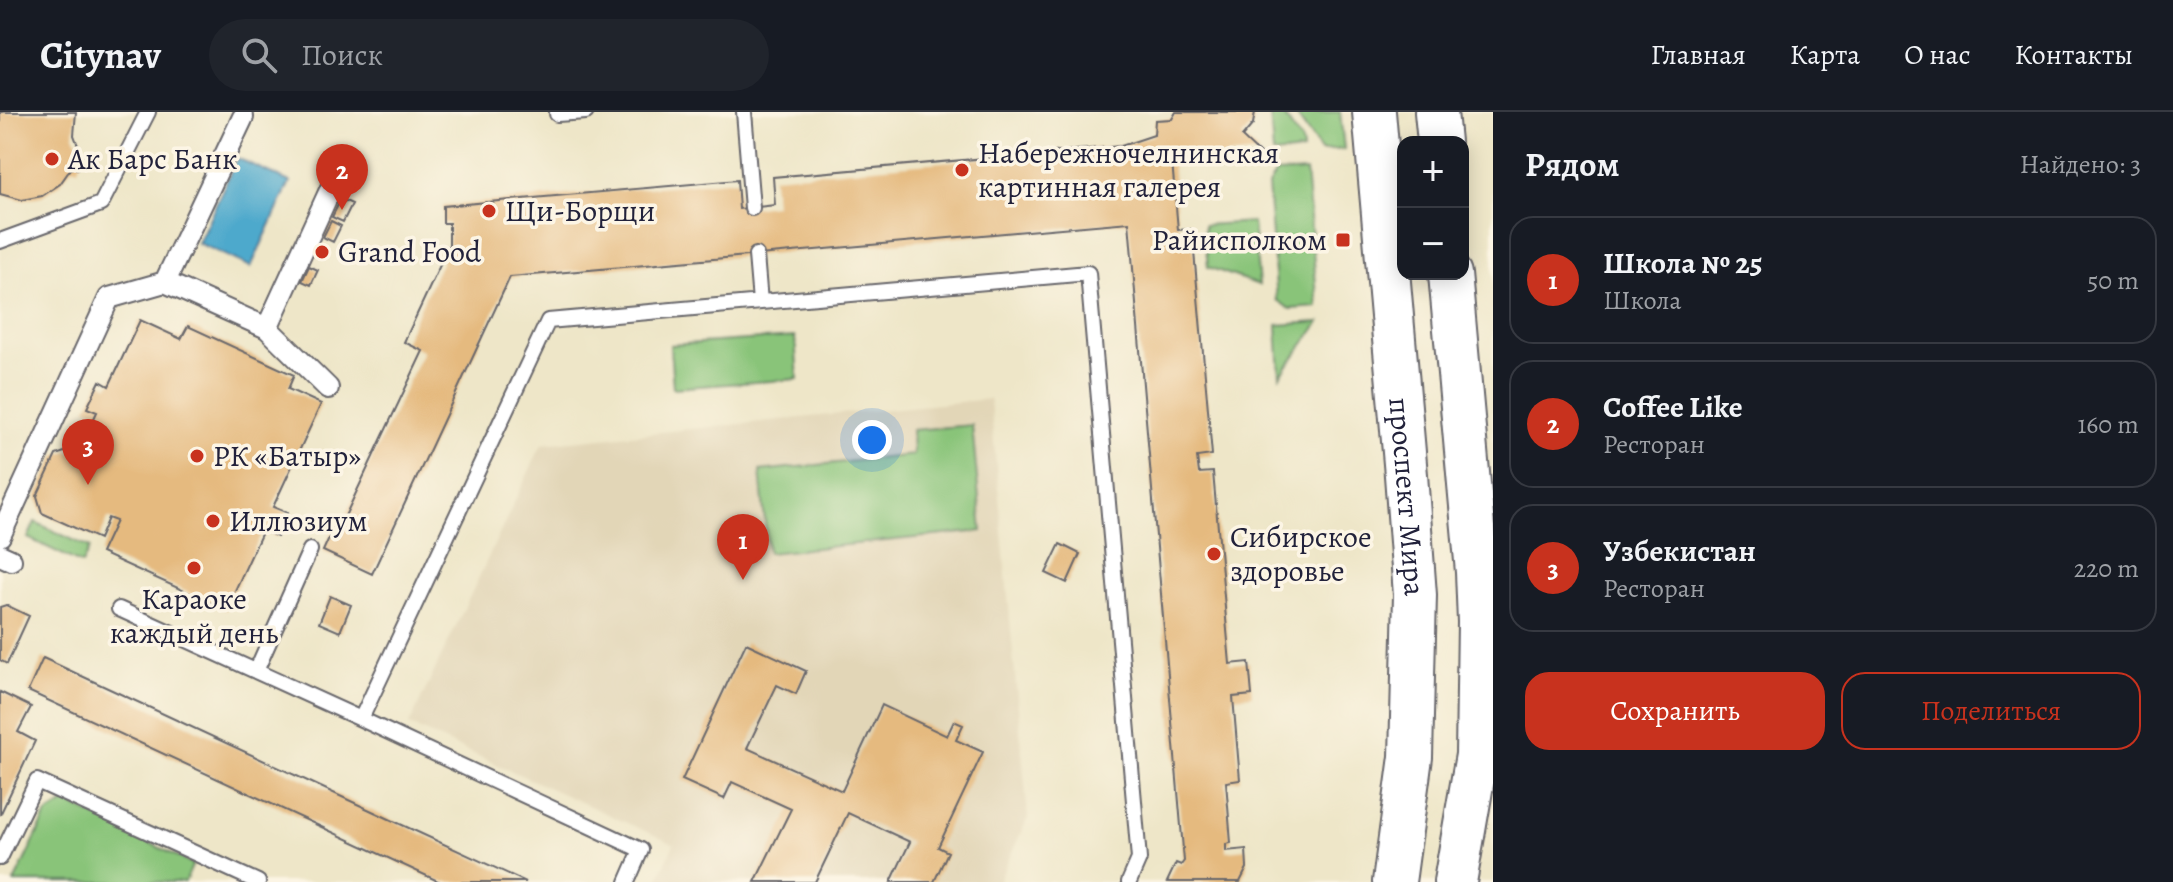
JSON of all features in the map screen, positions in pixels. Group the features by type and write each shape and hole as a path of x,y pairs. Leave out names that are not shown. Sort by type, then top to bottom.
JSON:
{"main road":[{"path":"1436,112 1438,136"},
{"name":"проспект Мира","path":"1373,116 1415,595 1411,757 1394,882"},
{"name":"проспект Мира","path":"1451,280 1485,572 1479,622 1477,755 1455,882"}],"street":[{"path":"165,282 243,117"},
{"path":"267,328 342,164"},
{"path":"0,536 6,505 109,298 165,282 267,328 328,388"}],"lane":[{"path":"0,241 101,204 148,112"},
{"path":"557,112 586,112"},
{"path":"744,112 752,208"},
{"path":"756,255 760,302"},
{"path":"361,719 548,321 1088,273 1139,859 1129,882"},
{"path":"256,671 310,550"},
{"path":"119,609 641,850 627,882"},
{"path":"0,858 37,781 258,882"}],"shaded area":[{"path":"990,399 1028,818 998,882 657,882 674,844 409,725 542,444"}],"green space":[{"path":"1270,112 1281,112 1302,142 1303,151 1273,154"},
{"path":"1294,112 1340,112 1344,149 1321,151"},
{"path":"1306,171 1318,307 1290,309 1277,300 1268,185 1276,173"},
{"path":"1253,222 1259,285 1208,267 1204,225"},
{"path":"1320,322 1280,376 1277,325"},
{"path":"795,337 798,379 673,388 670,345"},
{"path":"972,425 982,531 768,553 760,471 913,455 912,430"},
{"path":"35,522 90,548 82,564 28,538"},
{"path":"66,802 193,864 185,882 14,882 47,814"}],"water":[{"path":"237,158 290,182 251,267 198,243"}],"building":[{"path":"0,112 76,112 74,135 82,156 78,169 72,167 60,184 42,196 22,200 0,194"},
{"path":"1176,112 1255,112 1253,124 1242,137 1259,153 1172,161 1178,230 1192,229 1212,455 1197,457 1199,473 1213,472 1230,664 1249,662 1252,695 1233,697 1240,780 1226,782 1231,843 1226,844 1226,851 1246,849 1247,868 1240,882 1167,882 1176,863 1181,865 1184,861 1129,222 510,277 372,574 323,551 333,529 338,531 423,351 404,342 449,246 449,223 443,223 443,206 737,180 739,209 775,205 773,177 1121,146 1154,135 1155,120 1172,119"},
{"path":"341,199 352,204 343,222 332,217"},
{"path":"331,221 341,226 333,242 323,237"},
{"path":"309,266 318,270 311,285 302,281"},
{"path":"140,320 181,339 188,326 294,375 288,389 321,404 273,507 288,513 277,537 263,530 226,610 101,553 116,521 108,518 99,539 42,513 37,496 56,455 67,451 77,455 97,412 87,408 100,381 109,386"},
{"path":"1060,544 1080,554 1067,583 1046,573"},
{"path":"330,596 351,605 340,632 319,623"},
{"path":"6,605 29,616 7,664 0,660 0,607"},
{"path":"746,643 806,671 796,694 777,685 747,748 842,791 882,705 947,736 954,721 963,725 956,740 983,752 938,847 948,852 934,882 891,882 910,842 848,813 815,882 755,882 791,809 732,782 724,799 682,780"},
{"path":"43,658 526,882 440,882 28,691"},
{"path":"0,692 31,707 18,732 35,741 0,815"}],"place":[{"name":"Ак Барс Банк","path":"52,159"},
{"name":"Набережночелнинская картинная галерея","path":"962,170"},
{"name":"Coffee Like","path":"342,210"},
{"name":"Щи-Борщи","path":"489,211"},
{"name":"Райисполком","path":"1343,240"},
{"name":"Grand Food","path":"322,252"},
{"name":"РК «Батыр»","path":"197,456"},
{"name":"Узбекистан","path":"88,485"},
{"name":"Иллюзиум","path":"213,521"},
{"name":"Сибирское здоровье","path":"1214,554"},
{"name":"Караоке каждый день","path":"194,568"},
{"name":"Школа № 25","path":"743,580"}]}
